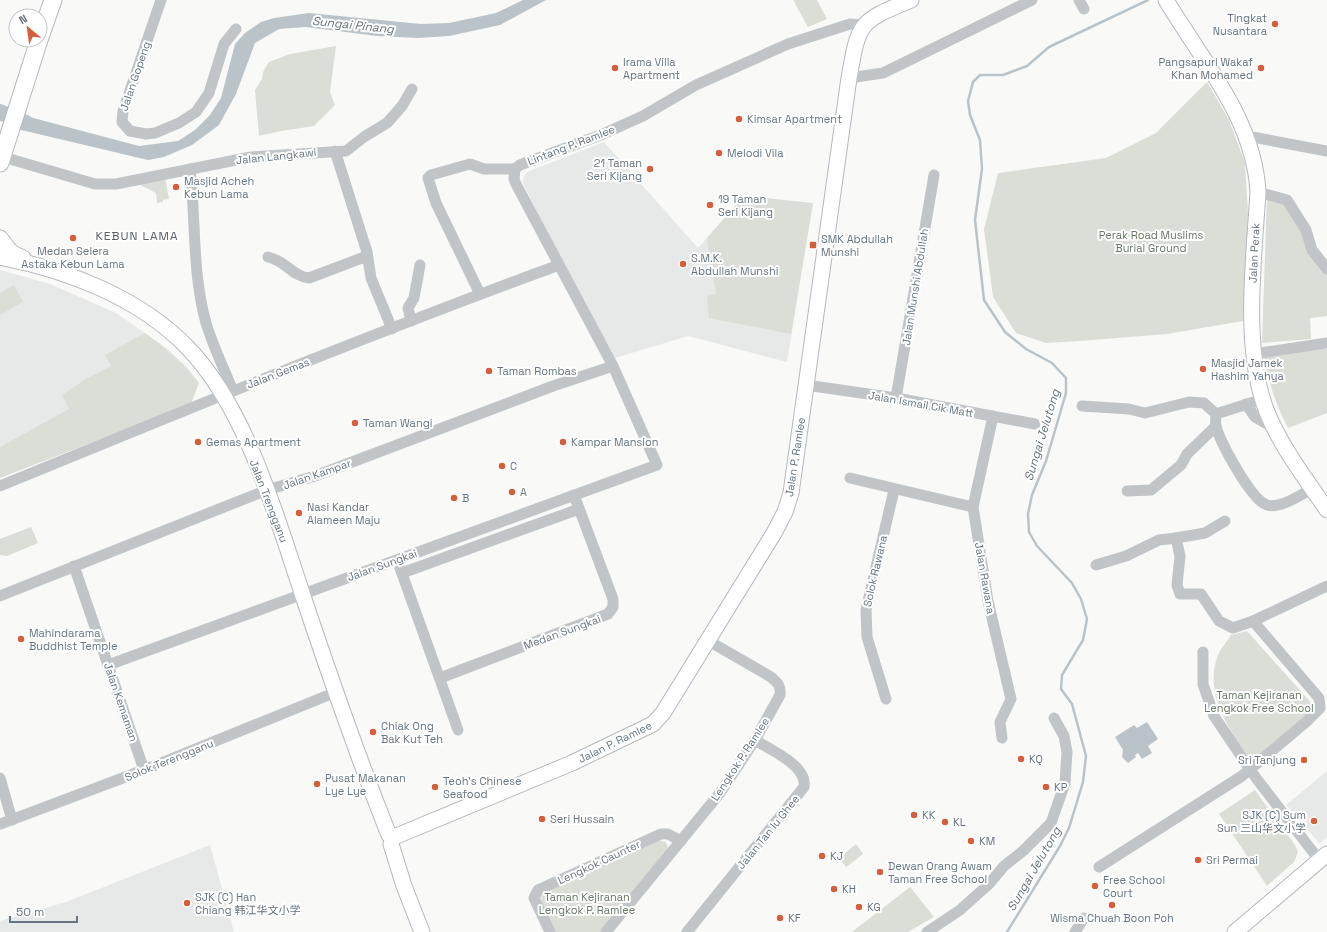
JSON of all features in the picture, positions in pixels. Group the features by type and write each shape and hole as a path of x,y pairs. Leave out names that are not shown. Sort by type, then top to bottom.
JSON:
{"main road":[{"path":"48,13 52,0"},
{"name":"Jalan P. Ramlee","path":"391,839 572,763 652,724 663,713 774,533 788,504 849,78 856,39 864,25 875,16 911,0"},
{"name":"Jalan Perak","path":"1167,2 1212,72 1240,120 1247,136 1255,162 1258,192 1252,289 1253,354 1263,399 1274,428 1312,489 1326,506"},
{"path":"1,159 4,136 28,48"},
{"path":"13,103 36,48"},
{"name":"Jalan Trengganu","path":"0,238 12,252 31,263"},
{"name":"Jalan Trengganu","path":"0,257 31,263 95,286 139,309 163,326 188,348 210,374 229,392 267,490 336,692 391,839 404,886 422,932"},
{"path":"1235,932 1323,857"}],"street":[{"name":"Jalan Gopeng","path":"161,0 123,111 122,122 130,131 146,134 161,131 196,112 209,93 224,44 236,29"},
{"path":"849,78 883,73 1032,0"},
{"name":"Lintang P. Ramlee","path":"657,465 613,366 516,184 514,179 515,169 520,165 603,134 636,119 677,98 696,85 788,44 850,24 864,25"},
{"name":"Jalan Langkawi","path":"1,159 94,184 116,184 251,157 346,151 364,136 387,123 402,106 412,89"},
{"path":"1247,136 1327,151"},
{"path":"335,151 367,256 371,278 392,329"},
{"path":"480,294 436,203 428,178 431,175 470,164 484,168 515,169"},
{"path":"190,169 194,204 194,234 201,296 206,322 229,392"},
{"name":"Jalan Munshi Abdullah","path":"896,398 934,175"},
{"path":"1258,192 1287,200 1306,230 1312,250 1327,269"},
{"path":"268,257 278,260 300,277 309,278 367,256"},
{"name":"Jalan Gemas","path":"0,486 229,392 480,294 559,265"},
{"path":"411,321 408,308 414,298 420,266"},
{"path":"1253,354 1327,343"},
{"name":"Jalan Kampar","path":"0,596 267,490 315,476 553,386 613,366"},
{"name":"Jalan Ismail Cik Matt","path":"806,385 896,398 1035,424"},
{"path":"1216,414 1263,399"},
{"path":"1082,406 1129,409 1145,413 1189,402 1204,403 1216,414 1216,426 1243,481 1256,498 1267,505 1278,505 1312,489"},
{"path":"1246,404 1256,417 1274,428"},
{"name":"Jalan Rawana","path":"993,416 973,508 988,602 1011,699 1000,722 1002,738"},
{"path":"1127,491 1151,490 1181,465 1187,454 1216,426"},
{"name":"Jalan Sungkai","path":"108,665 657,465"},
{"path":"850,478 894,490 973,508"},
{"name":"Solok Rawana","path":"886,699 867,637 866,610 894,490"},
{"name":"Medan Sungkai","path":"440,678 608,614 613,607 613,599 574,495"},
{"path":"402,573 579,509"},
{"path":"1096,565 1126,556 1159,540 1205,533 1225,521"},
{"path":"1176,538 1179,552 1177,585 1180,594 1201,594 1219,621 1228,626 1239,627 1327,586"},
{"path":"397,560 458,730"},
{"name":"Jalan Kemaman","path":"74,566 144,770"},
{"path":"1099,867 1242,776 1318,710 1321,704 1319,698 1253,621"},
{"name":"Lengkok P. Ramlee","path":"606,932 720,793 756,740 780,695 778,682 707,640"},
{"path":"1203,652 1204,684 1209,705 1214,716 1250,769 1323,857"},
{"name":"Solok Terengganu","path":"0,824 144,770 336,692"},
{"path":"927,932 960,910 989,884 1004,866 1023,851 1051,823 1065,783 1067,752 1064,736 1054,718"},
{"name":"Jalan Tan Iu Ghee","path":"687,932 804,787 804,776 797,766 756,740"},
{"path":"0,778 12,820"},
{"name":"Lengkok Caunter","path":"550,932 534,898 538,890 661,834 668,834 681,841"},
{"path":"1075,932 1084,918"}],"shaded area":[{"name":"S.M.K. Abdullah Munshi","path":"604,142 698,248 744,196 813,203 787,362 688,336 615,358 571,280 522,181 527,172"},
{"path":"0,270 50,284 116,313 166,348 185,365 199,383 0,478"},
{"name":"SJK (C) Sum Sun 三山华文小学","path":"1327,771 1327,837 1320,844 1286,805"},
{"path":"210,845 234,932 0,932 0,921 66,902"}],"green space":[{"path":"793,0 817,0 827,19 808,27"},
{"path":"336,46 330,92 335,105 314,126 259,136 255,90 262,79 263,72 269,62 290,54"},
{"name":"Perak Road Muslims Burial Ground","path":"1207,82 1229,120 1245,163 1248,214 1243,321 1167,334 1046,343 1016,333 993,297 984,229 998,173 1106,158 1156,133"},
{"path":"165,177 169,199 163,200 163,202 157,203 156,193 138,184"},
{"path":"744,196 813,203 791,334 709,318 707,296 716,294 707,238"},
{"path":"1267,197 1286,201 1310,250 1327,272 1327,316 1310,318 1311,339 1262,343"},
{"path":"14,285 23,302 0,315 0,293"},
{"path":"145,333 174,356 199,383 191,404 0,478 0,447 69,409 62,395 86,379 111,366 105,355"},
{"path":"1327,349 1327,413 1288,428 1273,393 1264,356"},
{"path":"31,527 38,543 7,556 0,555 0,539"},
{"name":"Taman Kejiranan Lengkok Free School","path":"1247,631 1315,707 1252,762 1228,726 1217,700 1214,687 1214,673 1219,652 1231,635"},
{"path":"1255,790 1295,845 1298,852 1294,862 1267,886 1219,814"},
{"name":"Taman Kejiranan Lengkok P. Ramlee","path":"657,840 666,842 668,848 601,932 555,932 541,903 542,894"},
{"path":"856,844 863,854 846,867 839,858"},
{"path":"910,887 934,917 908,932 852,932"}],"water":[{"path":"523,0 546,0 500,25 449,36 418,38 377,36 306,27 279,29 255,43 236,94 219,125 192,145 164,157 148,160 17,129 22,115 139,146 178,141 195,130 210,115 221,98 235,44 245,33 261,22 274,18 309,13 421,24 449,23 496,13"},
{"path":"1147,722 1158,739 1148,746 1152,753 1142,759 1138,753 1135,755 1136,757 1128,763 1122,757 1123,750 1115,737 1134,725 1137,728"}],"waterway":[{"name":"Sungai Jelutong","path":"1007,932 1060,846 1069,828 1083,782 1086,756 1072,704 1061,689 1062,675 1083,640 1087,619 1081,599 1072,583 1037,546 1029,532 1028,514 1032,495 1046,461 1066,393 1066,378 1052,363 1026,349 1005,332 984,300 975,220 982,169 980,140 970,115 968,101 973,82 980,75 1003,75 1027,66 1049,47 1148,0"},
{"name":"Sungai Pinang","path":"0,112 26,123"}],"place":[{"name":"Tingkat Nusantara","path":"1275,24"},
{"name":"Irama Villa Apartment","path":"615,68"},
{"name":"Pangsapuri Wakaf Khan Mohamed","path":"1261,68"},
{"name":"Kimsar Apartment","path":"739,119"},
{"name":"Melodi Vila","path":"719,153"},
{"name":"21 Taman Seri Kijang","path":"650,169"},
{"name":"Masjid Acheh Kebun Lama","path":"176,187"},
{"name":"19 Taman Seri Kijang","path":"710,205"},
{"name":"Medan Selera Astaka Kebun Lama","path":"73,238"},
{"name":"SMK Abdullah Munshi","path":"813,245"},
{"name":"S.M.K. Abdullah Munshi","path":"683,264"},
{"name":"Masjid Jamek Hashim Yahya","path":"1203,369"},
{"name":"Taman Rombas","path":"489,371"},
{"name":"Taman Wangi","path":"355,423"},
{"name":"Gemas Apartment","path":"198,442"},
{"name":"Kampar Mansion","path":"563,442"},
{"name":"C","path":"502,466"},
{"name":"A","path":"512,492"},
{"name":"B","path":"454,498"},
{"name":"Nasi Kandar Alameen Maju","path":"299,513"},
{"name":"Mahindarama Buddhist Temple","path":"21,639"},
{"name":"Chiak Ong Bak Kut Teh","path":"373,732"},
{"name":"KQ","path":"1021,759"},
{"name":"Sri Tanjung","path":"1304,760"},
{"name":"Pusat Makanan Lye Lye","path":"317,784"},
{"name":"Teoh's Chinese Seafood","path":"435,787"},
{"name":"KP","path":"1046,787"},
{"name":"KK","path":"914,815"},
{"name":"Seri Hussain","path":"542,819"},
{"name":"SJK (C) Sum Sun 三山华文小学","path":"1314,821"},
{"name":"KL","path":"945,822"},
{"name":"KM","path":"971,841"},
{"name":"KJ","path":"822,856"},
{"name":"Sri Permai","path":"1198,860"},
{"name":"Dewan Orang Awam Taman Free School","path":"880,872"},
{"name":"Free School Court","path":"1095,886"},
{"name":"KH","path":"834,889"},
{"name":"SJK (C) Han Chiang 韩江华文小学","path":"187,903"},
{"name":"Wisma Chuah Boon Poh","path":"1112,905"},
{"name":"KG","path":"859,907"},
{"name":"KF","path":"780,918"}],"district":[{"name":"KEBUN LAMA","path":"137,236"}]}
